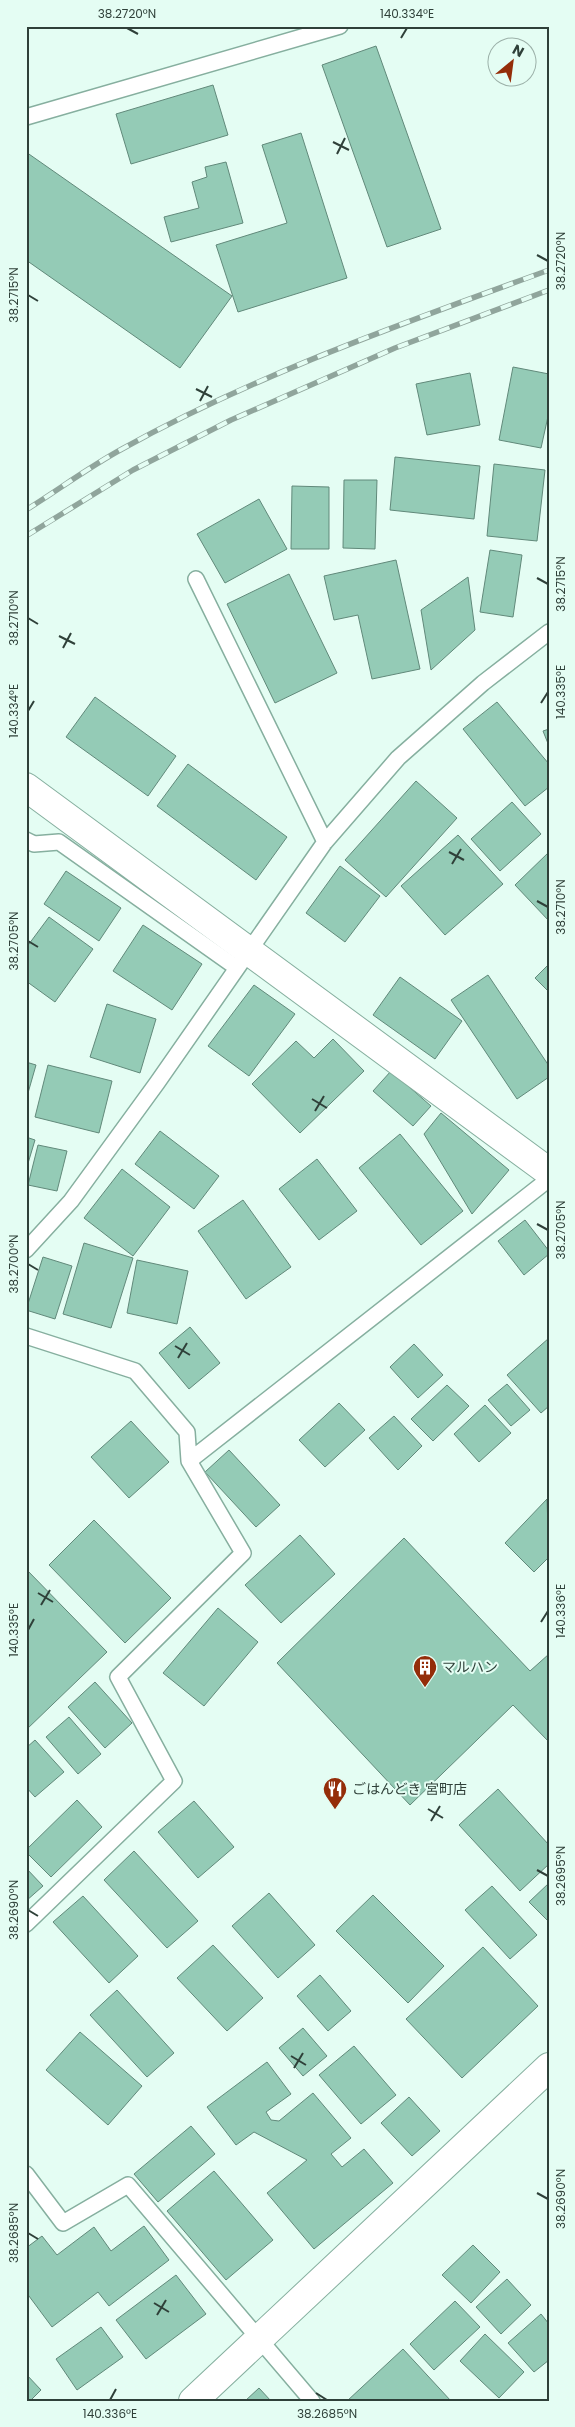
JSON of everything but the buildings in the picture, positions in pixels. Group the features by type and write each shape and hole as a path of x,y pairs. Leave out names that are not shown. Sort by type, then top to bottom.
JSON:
{"street":[{"path":"26,787 243,960 549,1172"},
{"path":"193,2401 549,2067"}],"lane":[{"path":"26,117 340,26"},
{"path":"196,579 324,842"},
{"path":"26,1250 71,1201 243,960 324,842 398,758 483,683 549,632"},
{"path":"26,840 34,844 59,842 243,960"},
{"path":"189,1461 549,1179"},
{"path":"26,1336 135,1371 187,1432 189,1461 242,1553 118,1677 174,1781 26,1924"},
{"path":"26,2174 63,2223 128,2185 258,2340 312,2401"}],"railway":[{"path":"26,510 110,456 225,397 332,351 549,270"},
{"path":"26,536 133,470 231,420 395,348 549,290"}],"place":[{"name":"マルハン","path":"425,1688"},
{"name":"ごはんどき 宮町店","path":"335,1810"}]}
